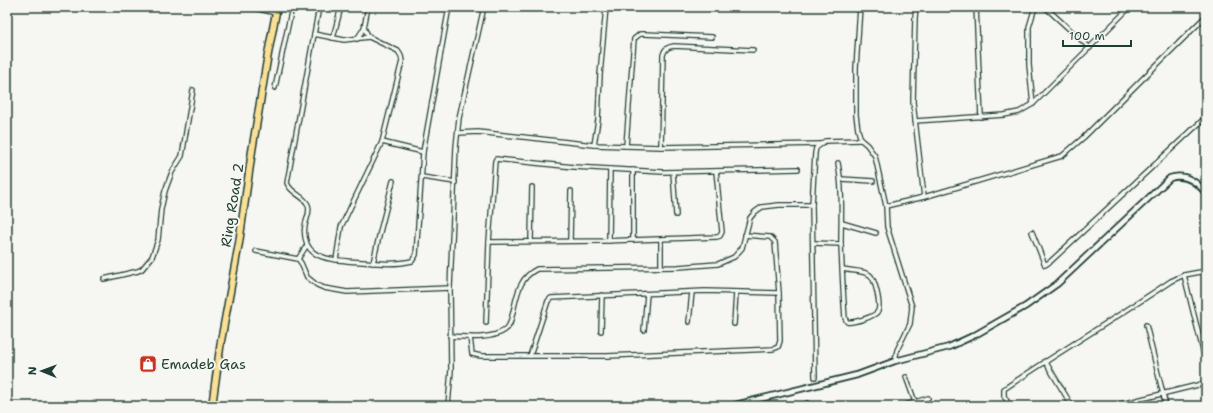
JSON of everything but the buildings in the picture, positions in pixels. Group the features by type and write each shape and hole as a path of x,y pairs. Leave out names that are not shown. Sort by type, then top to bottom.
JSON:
{"main road":[{"name":"Ring Road 2","path":"212,406 221,342 239,243 252,151 277,10"}],"street":[{"path":"250,7 277,10"},
{"path":"275,88 292,7"},
{"path":"319,7 287,183 290,189 307,203 309,207 304,226 307,245 313,253 323,258 374,263 412,261 416,255 423,152 449,7"},
{"path":"333,38 341,7"},
{"path":"357,39 364,28 368,7"},
{"path":"448,406 451,370 450,288 459,118 484,7"},
{"path":"594,145 598,120 600,67 606,7"},
{"path":"860,7 856,80 856,116 858,130 861,140 867,145 875,156 886,206 888,227 912,307 910,324 897,350 895,361"},
{"path":"916,7 914,18 914,121 924,197"},
{"path":"976,7 980,117"},
{"path":"1034,104 1029,65 1028,27 1035,7"},
{"path":"1045,7 1090,48"},
{"path":"1120,7 1125,11"},
{"path":"914,121 980,117 1019,112 1034,104 1130,7"},
{"path":"886,206 924,197 1062,156 1084,138 1206,16"},
{"path":"336,260 341,227 382,142 402,61 398,51 369,37 364,28"},
{"path":"314,34 344,40 369,37"},
{"path":"626,146 634,39 640,34 712,37"},
{"path":"661,147 663,55 665,50 668,47 674,46 754,50"},
{"path":"104,279 138,271 142,269 152,257 158,240 161,209 165,191 172,172 182,156 193,90"},
{"path":"1032,232 1045,264 1051,261 1206,117"},
{"path":"458,133 478,132 594,145 626,146 661,147 821,144"},
{"path":"815,377 812,205 815,153 816,148 826,141 861,140"},
{"path":"382,142 423,152"},
{"path":"486,323 489,242 496,159 574,167 673,172 798,169"},
{"path":"838,163 841,179 842,269 845,318 847,322 851,322 875,315 879,307 875,283 872,277 869,274 842,269"},
{"path":"609,241 610,169"},
{"path":"633,170 634,240"},
{"path":"489,242 717,238 722,232 716,171"},
{"path":"673,172 676,215"},
{"path":"731,406 857,376 895,361 959,343 1026,306 1057,284 1170,178 1176,176 1192,180 1206,193"},
{"path":"422,177 455,182"},
{"path":"841,179 873,181"},
{"path":"374,263 393,181"},
{"path":"531,241 532,187"},
{"path":"570,241 571,191"},
{"path":"450,336 470,337 497,334 506,329 511,322 520,285 525,276 537,269 661,267 718,264 734,257 742,248 750,218 762,207 780,205 812,205"},
{"path":"842,223 876,234"},
{"path":"470,337 472,354 481,356 607,356 774,349 778,347 780,341 779,293 775,242 770,237 746,235"},
{"path":"660,240 661,267"},
{"path":"813,242 842,244"},
{"path":"298,259 307,245"},
{"path":"256,251 298,259 307,277 324,288 348,292 450,288"},
{"path":"1010,406 1004,396 1004,389 1045,361 1171,281 1184,275 1206,271"},
{"path":"1184,275 1206,363"},
{"path":"530,356 548,301 551,298 692,292 779,293"},
{"path":"689,322 692,292"},
{"path":"734,324 736,292"},
{"path":"644,330 647,294"},
{"path":"601,331 602,295"},
{"path":"1146,326 1166,406"},
{"path":"1045,361 1072,406"},
{"path":"906,377 915,402"},
{"path":"1113,406 1206,382"},
{"path":"902,406 928,398"}],"place":[{"name":"Emadeb Gas","path":"148,364"}]}
